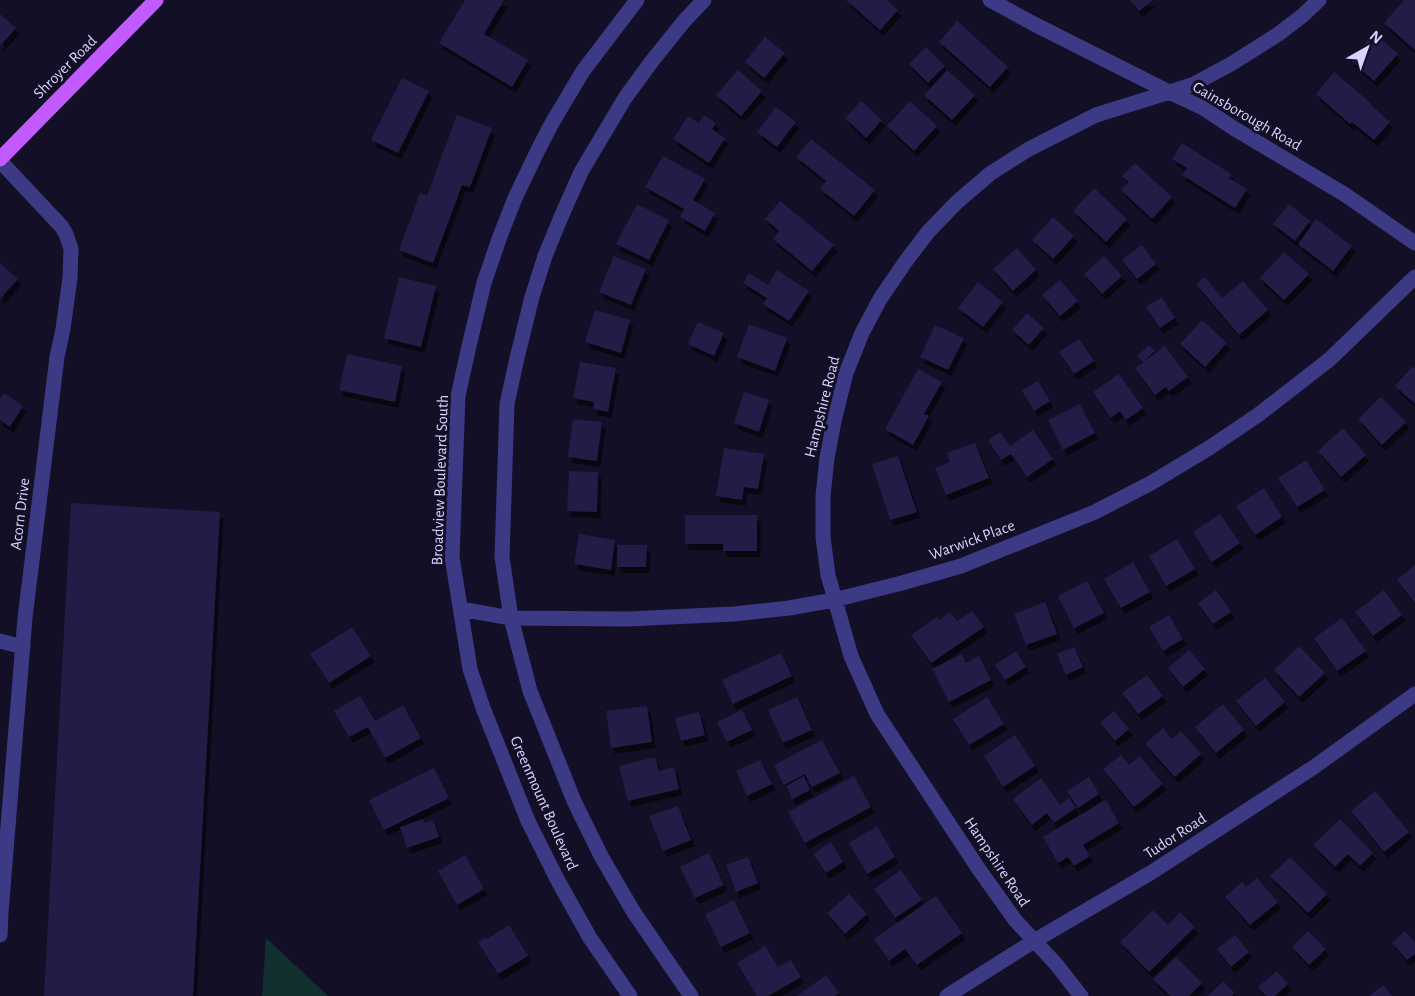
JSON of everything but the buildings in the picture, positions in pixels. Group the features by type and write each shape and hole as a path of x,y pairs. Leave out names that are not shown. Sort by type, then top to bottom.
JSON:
{"main road":[{"name":"Shroyer Road","path":"0,160 156,0"}],"street":[{"name":"Broadview Boulevard South","path":"461,609 452,557 456,422 460,386 484,283 515,198 538,150 583,71 637,0"},
{"path":"511,618 502,557 507,404 532,297 545,256 581,172 624,98 685,20 704,0"},
{"name":"Gainsborough Road","path":"990,0 1203,108 1344,194 1415,243"},
{"name":"Hampshire Road","path":"1081,996 1056,964 1015,920 984,877 877,714 851,656 828,575 823,537 823,496 834,421 846,374 862,333 880,299 928,232 957,202 991,173 1029,149 1096,116 1192,85 1232,64 1277,35 1319,0"},
{"name":"Acorn Drive","path":"0,160 62,227 71,249 70,278 57,357 23,646 2,868 0,935"},
{"name":"Warwick Place","path":"461,609 511,618 628,619 734,614 834,600 961,566 1095,512 1151,483 1258,415 1330,359 1415,277"},
{"name":"Greenmount Boulevard","path":"461,609 470,669 528,821 590,938 630,996"},
{"name":"Greenmount Boulevard","path":"511,618 530,691 574,801 601,856 633,911 691,996"},
{"path":"0,641 23,646"},
{"name":"Tudor Road","path":"947,996 1034,941 1152,872 1314,767 1415,694"}],"green space":[{"path":"266,938 328,996 262,996"}]}
